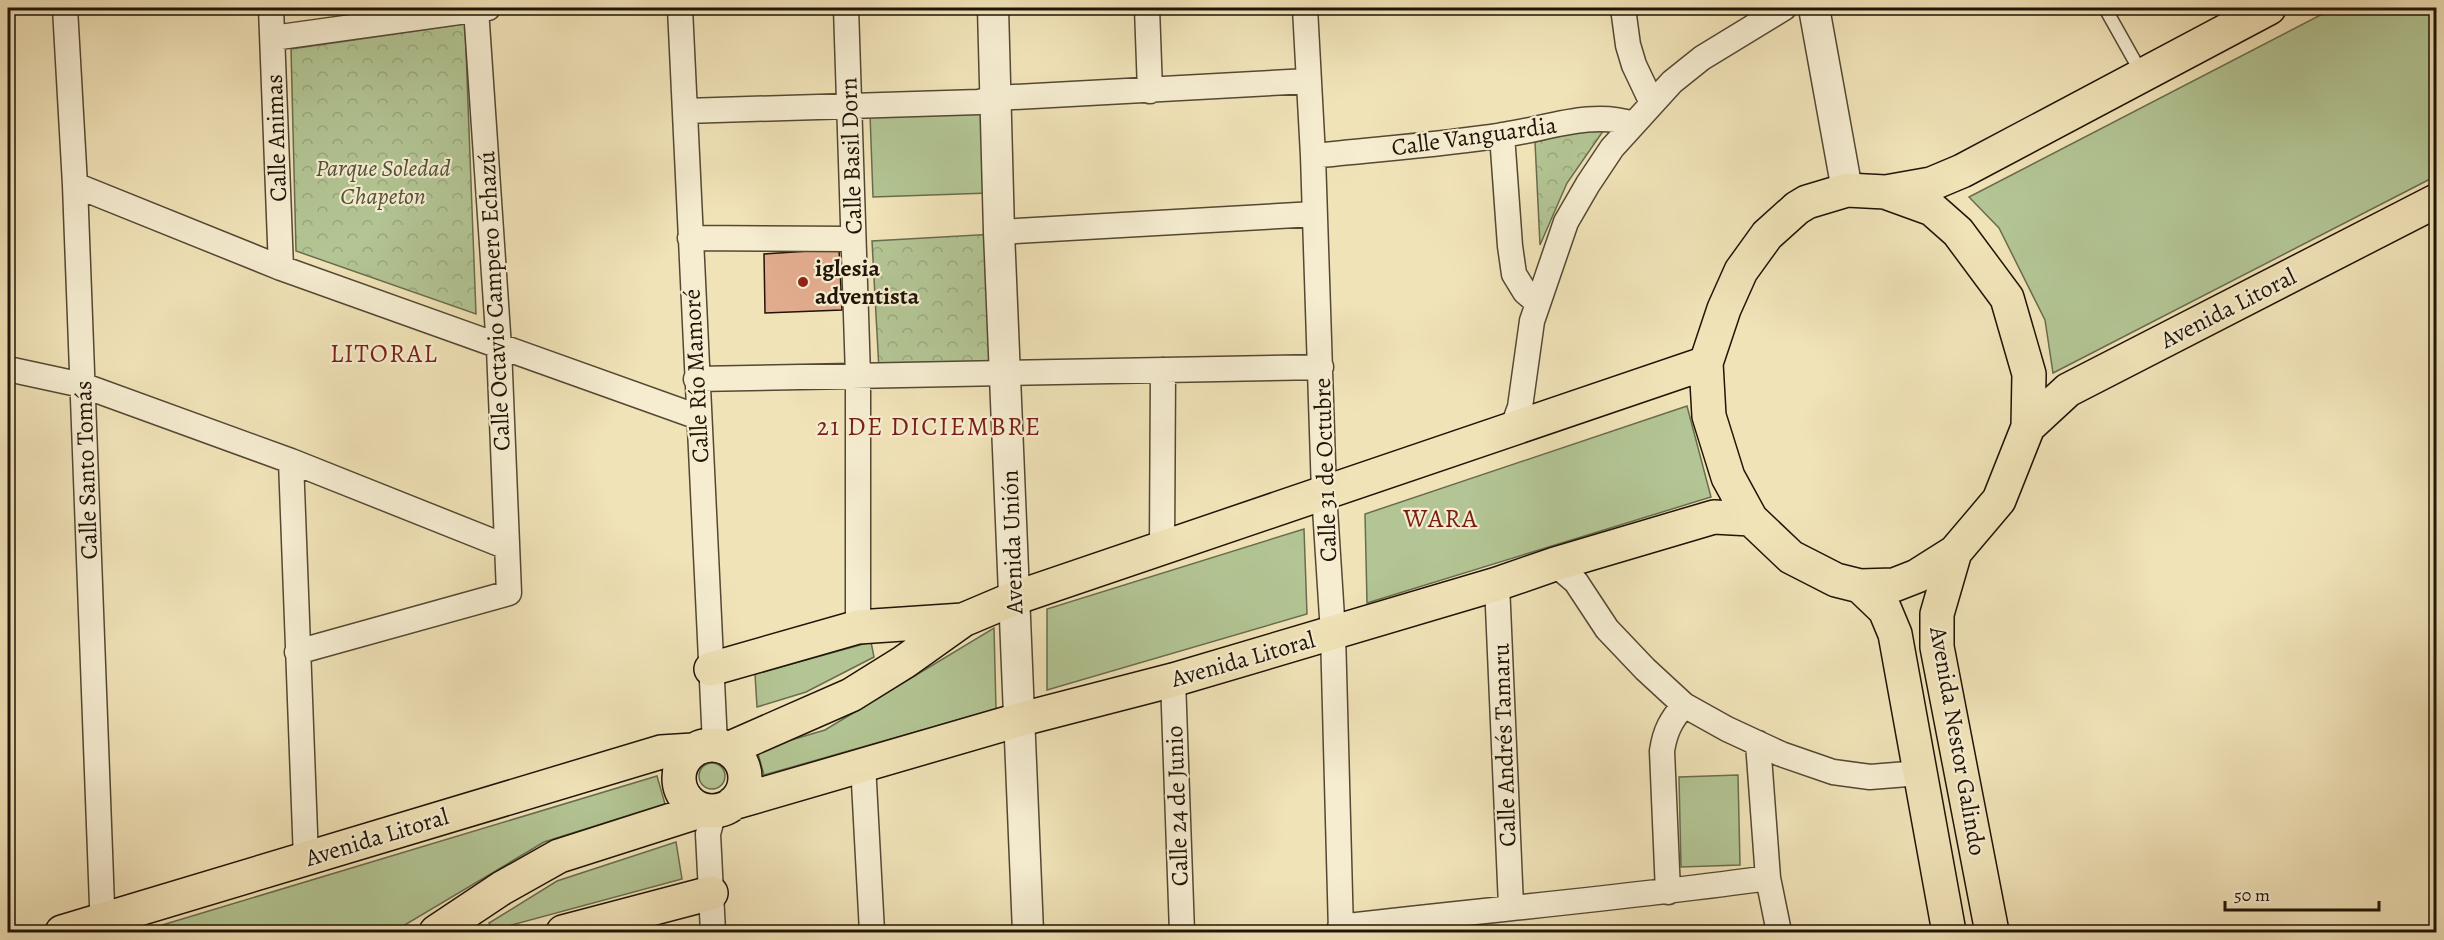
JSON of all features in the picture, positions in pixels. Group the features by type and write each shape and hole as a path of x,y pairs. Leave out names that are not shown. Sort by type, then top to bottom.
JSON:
{"main road":[{"path":"1885,192 1932,209 1959,232 2007,298 2029,374 2028,427 1999,500 1955,552 1917,576 1894,585 1860,586 1836,580 1791,557 1751,519 1728,477 1709,416 1706,363 1724,309 1741,271 1767,235 1807,202 1847,190 1885,192 1931,184 1962,171 2269,8"},
{"name":"Avenida Litoral","path":"2028,427 2068,390 2436,201"},
{"name":"Avenida Litoral","path":"62,933 103,926 306,859 661,752 712,748 851,695 904,662 963,620 1015,598 1706,363"},
{"name":"Avenida Litoral","path":"436,933 501,888 559,856 863,764 1018,720 1173,680 1714,517 1751,519"},
{"name":"Avenida Nestor Galindo","path":"1955,552 1936,614 1937,647 1992,933"},
{"name":"Avenida Nestor Galindo","path":"1860,586 1885,610 1895,634 1949,933"},
{"path":"711,669 858,627 963,620"},
{"path":"712,748 742,762 745,773 741,795 717,808 693,806 685,799 680,789 680,767 685,757 712,748"},
{"path":"562,933 711,893"}],"street":[{"name":"Calle Santo Tomás","path":"64,8 75,185 103,926"},
{"name":"Calle Animas","path":"271,8 281,268"},
{"path":"273,38 482,8"},
{"name":"Calle Octavio Campero Echazú","path":"297,652 509,593 482,8"},
{"name":"Calle Río Mamoré","path":"680,8 711,669 712,748"},
{"name":"Calle Basil Dorn","path":"846,8 858,376 858,627"},
{"name":"Avenida Unión","path":"993,8 999,232 1028,933"},
{"path":"1147,8 1150,91"},
{"name":"Calle 31 de Octubre","path":"1305,8 1313,156 1324,493 1333,633 1341,930"},
{"path":"1623,8 1628,45 1634,65 1652,103"},
{"path":"1512,429 1520,407 1532,321 1566,222 1612,148 1672,82 1701,58 1784,8"},
{"path":"1814,8 1847,190"},
{"path":"685,111 979,102 996,98 1308,81"},
{"name":"Calle Vanguardia","path":"1313,156 1502,135 1598,118 1618,119 1633,124"},
{"path":"1502,135 1514,274 1524,292 1538,303"},
{"path":"75,185 281,268 499,348 698,417"},
{"path":"999,232 1314,214"},
{"path":"690,238 853,239"},
{"path":"696,379 1321,367"},
{"path":"8,369 82,386 291,461 507,547"},
{"path":"1162,548 1163,370"},
{"path":"291,461 306,859"},
{"path":"1555,564 1576,582 1607,629 1684,705 1758,743 1833,772 1870,777 1920,773"},
{"name":"Calle Andrés Tamaru","path":"1497,584 1510,906"},
{"name":"Calle 24 de Junio","path":"1173,680 1182,933"},
{"path":"1668,892 1662,751 1664,735 1670,721 1684,705"},
{"path":"1758,743 1768,878 1779,933"},
{"path":"863,764 872,933"},
{"path":"712,933 708,834 717,808"},
{"path":"1341,930 1510,906 1668,892 1768,878"}],"lane":[{"path":"2105,8 2142,74"}],"green space":[{"path":"2334,8 2436,8 2436,176 2053,373 2045,320 1999,228 1969,197"},
{"name":"Parque Soledad Chapeton","path":"465,24 476,314 296,251 291,49"},
{"path":"986,110 989,193 873,197 870,114"},
{"path":"1608,124 1567,183 1540,245 1535,142"},
{"path":"995,234 1001,363 879,370 872,241"},
{"path":"1687,406 1711,497 1367,603 1365,514"},
{"path":"1304,529 1307,614 1047,690 1047,609"},
{"path":"994,628 996,709 764,775 757,750 825,730"},
{"path":"871,642 874,657 806,692 757,707 755,674"},
{"path":"712,763 721,767 725,776 721,785 712,789 703,785 699,776 703,767"},
{"path":"1738,775 1740,865 1681,867 1679,777"},
{"path":"657,776 665,804 544,842 393,932 139,932"},
{"path":"676,842 682,879 493,930 489,923 557,881"}],"building":[{"name":"iglesia adventista","path":"839,249 842,310 765,313 764,254"}],"place":[{"name":"iglesia adventista","path":"803,282"}],"district":[{"name":"LITORAL","path":"384,353"},
{"name":"21 DE DICIEMBRE","path":"929,426"},
{"name":"WARA","path":"1441,518"}]}
